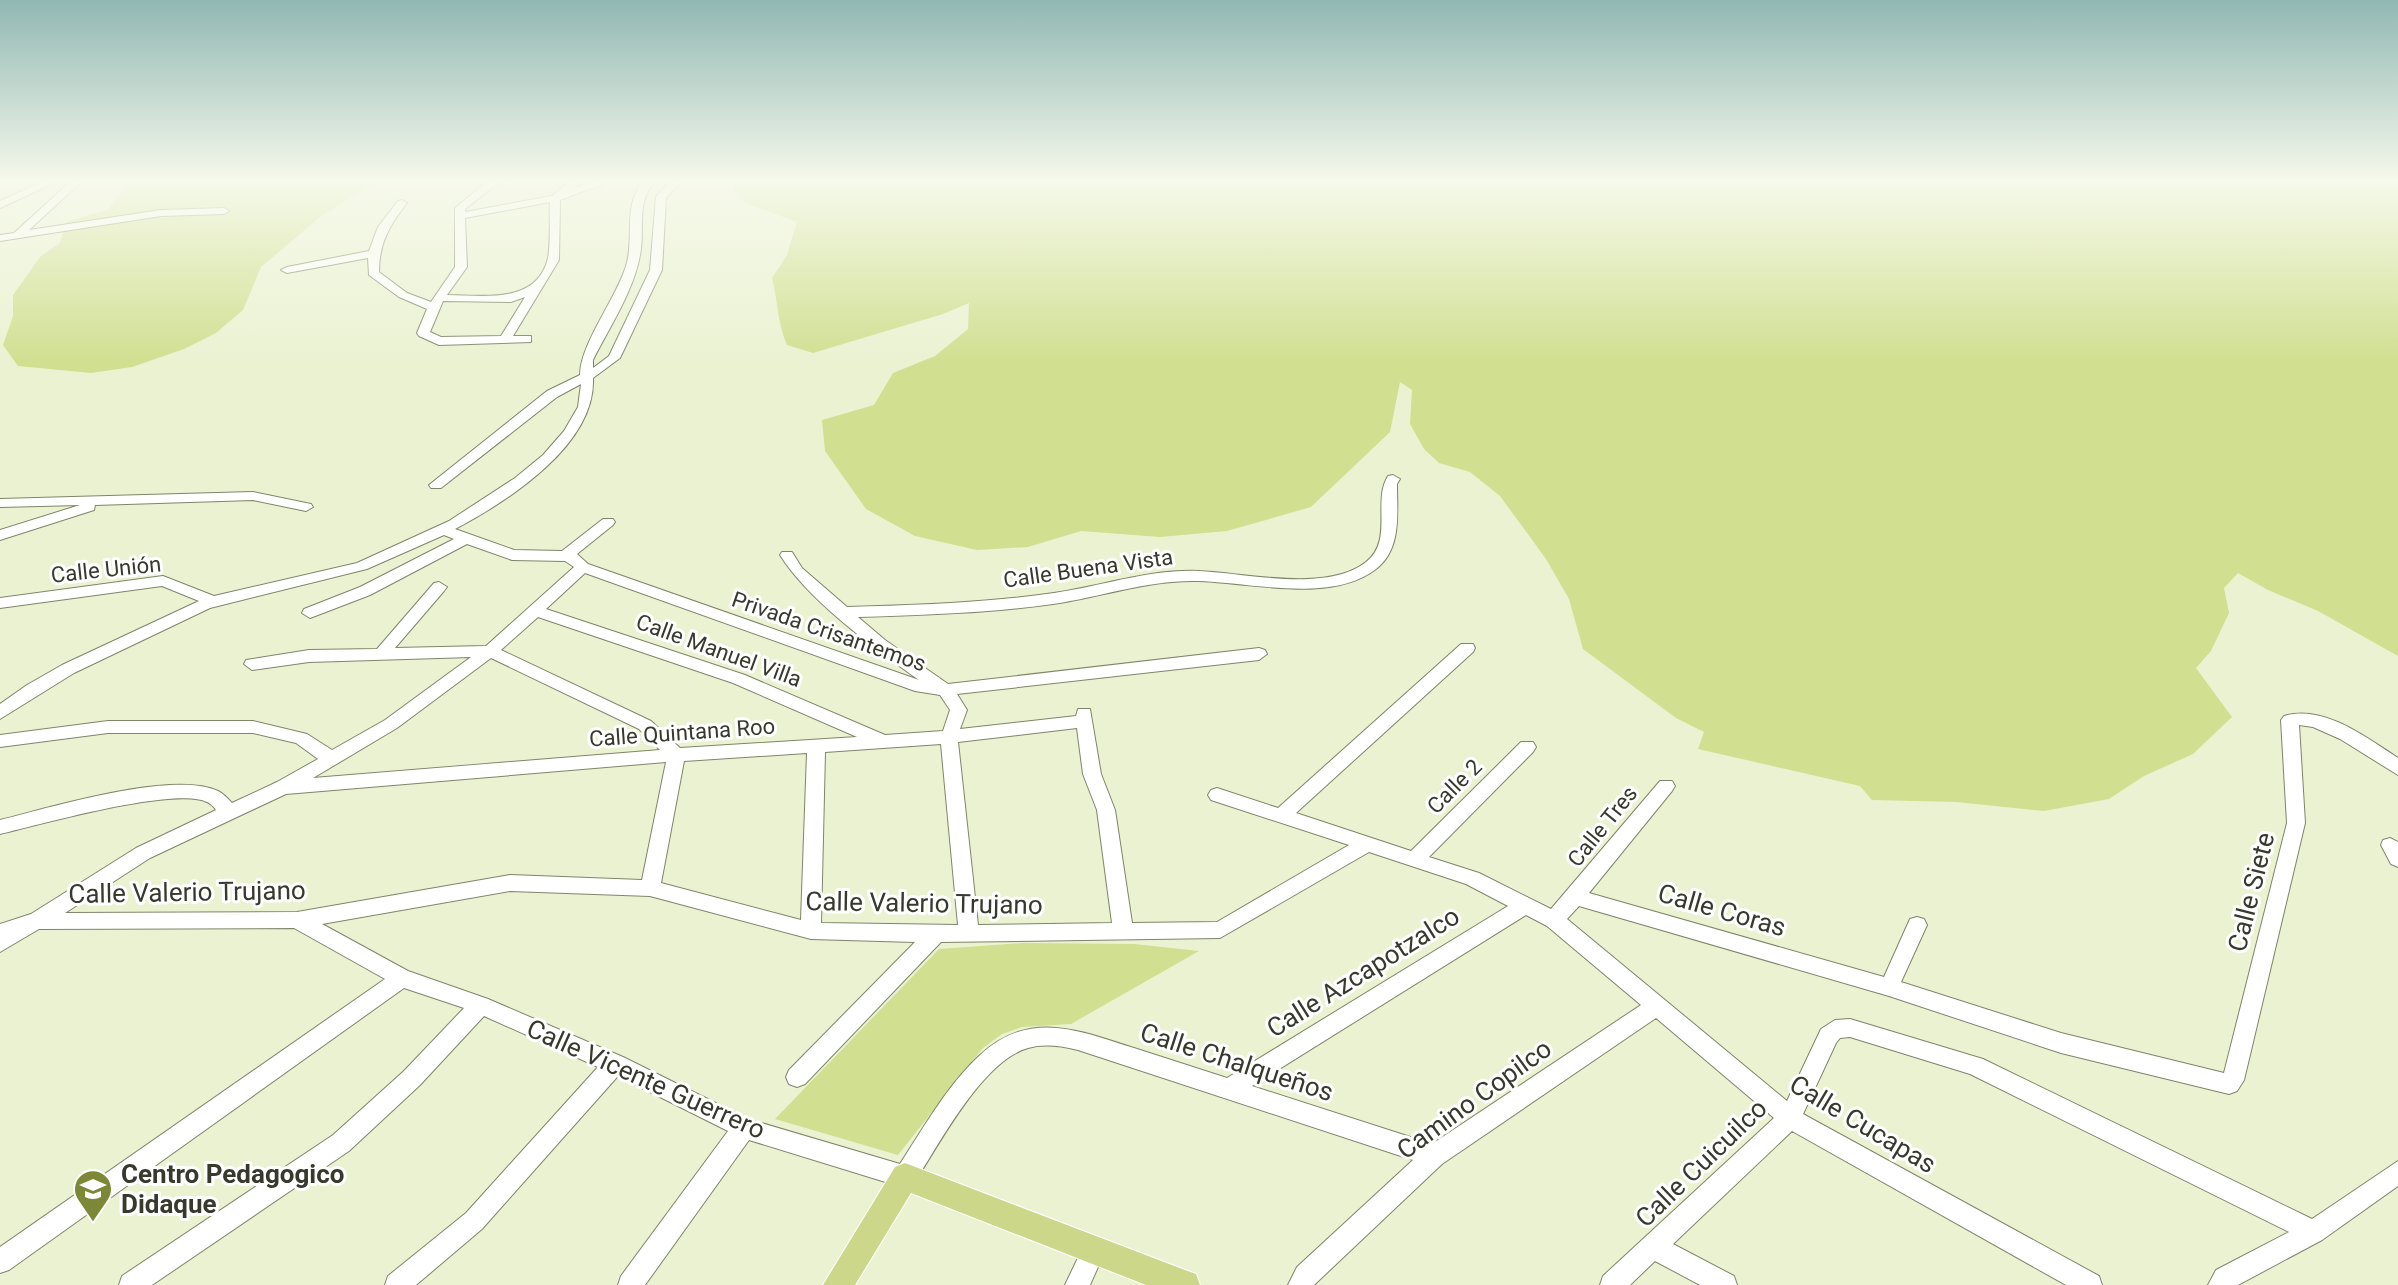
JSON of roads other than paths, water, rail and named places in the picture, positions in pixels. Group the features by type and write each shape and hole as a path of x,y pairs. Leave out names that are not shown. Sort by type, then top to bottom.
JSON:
{"main road":[{"name":"Calle Vicente Guerrero","path":"905,1177 1185,1285"},
{"path":"840,1283 905,1177"}],"street":[{"path":"376,242 372,254 373,273 403,295 437,302 511,299 538,287"},
{"path":"460,242 461,267 437,302 423,333 439,341 527,339"},
{"path":"505,339 554,256 554,242"},
{"path":"0,713 48,678 213,601 361,567 446,531 537,468 557,449 584,408 587,360 618,296 635,253 636,242"},
{"path":"436,485 552,394 587,380 614,358 656,270 658,242"},
{"path":"287,270 372,254"},
{"path":"618,296 644,294"},
{"name":"Calle Buena Vista","path":"843,612 926,610 1056,598 1172,576 1284,584 1344,577 1372,565 1388,542 1390,484 1393,479"},
{"path":"0,503 264,496 306,507"},
{"path":"0,535 105,501"},
{"path":"565,556 608,522"},
{"path":"0,944 143,853 283,787 391,724 490,651 583,567 573,558 522,557 446,531"},
{"path":"310,613 365,591 467,538"},
{"path":"787,555 797,571 879,644 945,690 959,710 949,737 969,934"},
{"name":"Privada Crisantemos","path":"583,567 906,684 945,690 1259,654"},
{"name":"Calle Unión","path":"5,606 163,581 213,601"},
{"path":"382,653 439,587"},
{"name":"Calle Manuel Villa","path":"534,610 739,679 884,741"},
{"path":"1281,816 1467,648"},
{"path":"252,664 283,658 490,651 645,725 676,755 650,888"},
{"name":"Calle Quintana Roo","path":"283,787 676,755 949,737 1084,716 1092,774 1106,810 1123,931"},
{"name":"Calle Siete","path":"2229,1084 2233,1080 2296,823 2290,720 2300,717 2318,722 2384,755 2398,768"},
{"path":"0,741 108,727 253,727 301,738 331,759"},
{"name":"Calle 2","path":"1415,859 1527,747"},
{"path":"811,931 816,748"},
{"name":"Calle Tres","path":"1575,897 1666,786"},
{"path":"0,827 155,793 212,795 230,813"},
{"path":"1217,795 1472,878 1554,920 1575,897"},
{"name":"Calle Valerio Trujano","path":"35,921 297,920 510,883 650,888 811,931 969,934 1220,930 1365,845"},
{"name":"Calle Coras","path":"1575,897 1889,987 2061,1043 2229,1084"},
{"name":"Calle Azcapotzalco","path":"1229,1089 1527,904"},
{"name":"Calle Vicente Guerrero","path":"297,920 402,978 481,1005 615,1064 744,1128 905,1177"},
{"name":"Calle Cucapas","path":"1554,920 1790,1118 2090,1285"},
{"path":"0,932 35,921"},
{"path":"1889,987 1917,925"},
{"path":"797,1077 936,934"},
{"path":"0,1261 402,978"},
{"path":"131,1285 341,1143 412,1078 481,1005"},
{"name":"Camino Copilco","path":"1300,1285 1434,1156 1657,1006"},
{"name":"Calle Cuicuilco","path":"1612,1285 1790,1118 1828,1036 1835,1029 1850,1028 1975,1066 2314,1232"},
{"name":"Calle Chalqueños","path":"905,1177 972,1081 1004,1049 1021,1040 1043,1036 1078,1040 1434,1156"},
{"path":"397,1285 474,1221 615,1064"},
{"path":"630,1285 744,1128"},
{"path":"2220,1285 2225,1279 2314,1232 2398,1172"},
{"path":"1654,1247 1725,1285"},
{"path":"1077,1285 1094,1249"}],"place":[{"name":"Centro Pedagogico Didaque","path":"93,1223"}]}
